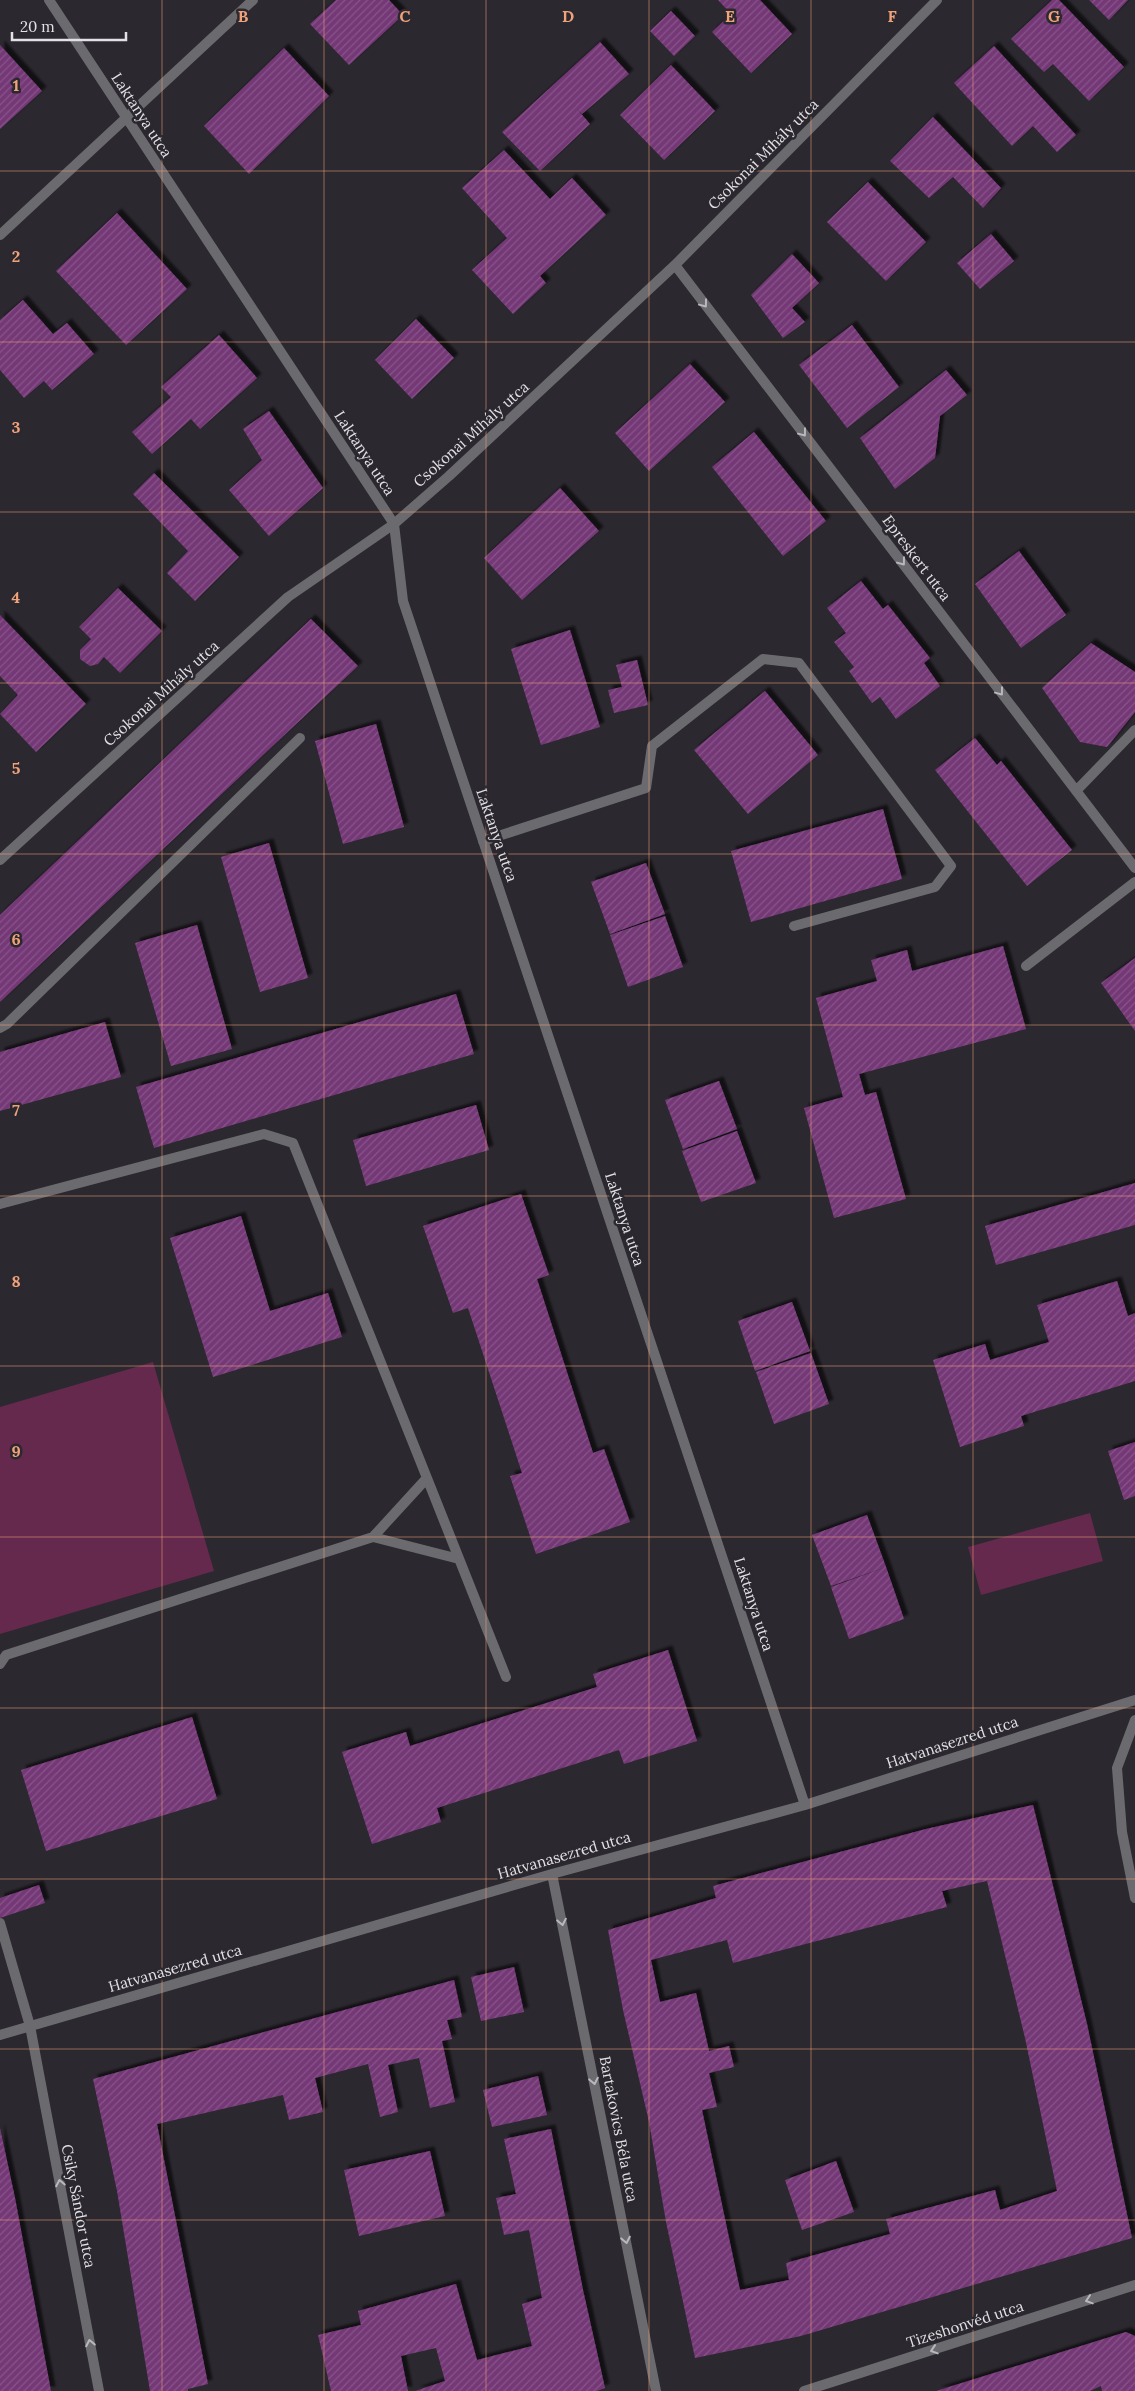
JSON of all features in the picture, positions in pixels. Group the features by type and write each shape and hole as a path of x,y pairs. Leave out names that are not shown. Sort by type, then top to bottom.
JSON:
{"street":[{"name":"Laktanya utca","path":"49,0 394,524 403,601 805,1805"},
{"path":"0,236 253,0"},
{"name":"Csokonai Mihály utca","path":"0,860 288,597 394,524 450,476 675,265 937,0"},
{"name":"Epreskert utca","path":"675,265 1135,868"},
{"path":"483,841 646,788 652,746 762,659 799,662 951,866 935,887 794,926"},
{"path":"1076,791 1135,730"},
{"path":"0,1028 7,1024 300,738"},
{"path":"1026,966 1135,882"},
{"path":"0,1204 264,1134 293,1143 506,1677"},
{"path":"0,1664 3,1656 373,1538 428,1478"},
{"path":"373,1538 459,1559"},
{"name":"Hatvanasezred utca","path":"0,2036 552,1874 805,1805 1135,1700"},
{"path":"1135,1720 1117,1768 1122,1832 1135,1898"},
{"name":"Bartakovics Béla utca","path":"552,1874 656,2391"},
{"name":"Csiky Sándor utca","path":"0,1923 30,2026 99,2391"},
{"name":"Tizeshonvéd utca","path":"804,2391 1135,2286"}],"shaded area":[{"path":"153,1362 214,1571 0,1634 0,1407"},
{"path":"1090,1513 1103,1561 981,1595 968,1547"}],"building":[{"path":"336,0 389,0 403,15 349,65 310,24"},
{"path":"718,0 760,0 792,34 751,73 712,32 731,14"},
{"path":"1052,0 1059,0 1124,67 1089,101 1053,64 1044,72 1011,39"},
{"path":"1089,0 1128,0 1109,20"},
{"path":"671,11 695,36 674,56 650,31"},
{"path":"600,42 629,74 582,114 577,109 590,124 540,171 502,132"},
{"path":"0,45 42,91 0,129"},
{"path":"994,46 1076,135 1057,152 1033,126 1012,146 954,83"},
{"path":"284,48 329,96 249,174 204,126"},
{"path":"671,65 715,111 664,160 620,115"},
{"path":"933,117 1001,188 983,208 953,177 929,198 890,161"},
{"path":"504,150 550,199 572,178 606,215 540,276 546,283 513,314 472,270 507,238 462,188"},
{"path":"868,182 926,242 886,281 827,222"},
{"path":"117,213 187,289 126,345 56,271"},
{"path":"991,234 1014,261 980,289 957,263"},
{"path":"792,254 819,283 792,308 805,322 783,338 751,295"},
{"path":"23,300 53,334 67,323 94,354 52,390 44,381 24,398 0,370 0,320"},
{"path":"416,319 454,358 412,399 375,360"},
{"path":"852,325 899,387 847,428 799,365"},
{"path":"219,335 257,378 200,429 191,419 152,454 132,432 171,397 161,387"},
{"path":"690,364 725,402 649,471 615,433"},
{"path":"946,370 967,395 940,416 935,458 895,489 860,438"},
{"path":"269,411 323,488 269,536 229,490 262,460 243,429"},
{"path":"754,432 826,521 783,556 712,467"},
{"path":"154,473 239,557 195,601 167,573 188,551 133,494"},
{"path":"560,488 599,531 522,600 484,558"},
{"path":"1019,551 1066,615 1021,648 975,584"},
{"path":"861,581 883,609 888,605 930,658 924,663 940,686 896,719 880,697 872,703 849,671 854,667 834,642 846,633 827,608"},
{"path":"118,588 162,631 120,673 104,657 98,664 90,666 80,659 80,650 91,639 79,627"},
{"path":"0,615 86,704 36,752 0,714 18,695 0,676"},
{"path":"311,619 358,666 0,1002 0,915"},
{"path":"570,630 600,727 541,745 511,649"},
{"path":"1091,643 1135,672 1135,712 1107,747 1080,742 1042,688"},
{"path":"637,660 648,705 614,713 608,690 622,687 616,665"},
{"path":"765,691 818,755 748,814 694,750"},
{"path":"376,724 404,827 343,844 315,741"},
{"path":"975,738 997,765 1001,761 1072,850 1027,886 935,770"},
{"path":"883,809 902,879 751,922 731,851"},
{"path":"269,843 308,978 260,992 221,857"},
{"path":"646,863 665,914 610,934 591,882"},
{"path":"665,916 683,967 628,987 610,935"},
{"path":"197,925 232,1049 171,1066 135,943"},
{"path":"1003,946 1026,1029 859,1074 865,1095 876,1092 906,1199 834,1218 804,1108 843,1097 816,998 877,981 871,960 907,950 912,971"},
{"path":"1135,958 1135,1031 1101,983"},
{"path":"456,994 474,1054 154,1148 136,1087"},
{"path":"105,1022 121,1077 0,1111 0,1052"},
{"path":"719,1081 737,1129 683,1149 665,1100"},
{"path":"476,1105 489,1150 366,1186 353,1140"},
{"path":"737,1131 756,1183 701,1202 682,1151"},
{"path":"1135,1183 1135,1225 996,1265 985,1226"},
{"path":"521,1194 549,1275 537,1279 593,1453 604,1449 630,1522 536,1554 510,1476 522,1473 468,1308 453,1313 423,1226"},
{"path":"241,1216 270,1311 328,1293 342,1337 213,1377 170,1238"},
{"path":"1117,1281 1128,1316 1135,1313 1135,1381 1021,1416 1024,1426 960,1447 933,1360 985,1344 990,1360 1049,1342 1037,1305"},
{"path":"792,1302 810,1351 755,1371 738,1321"},
{"path":"811,1353 829,1404 774,1424 756,1372"},
{"path":"1135,1442 1135,1496 1124,1500 1108,1451"},
{"path":"867,1515 886,1567 831,1586 812,1535"},
{"path":"886,1567 904,1619 849,1639 831,1587"},
{"path":"668,1650 697,1741 624,1764 619,1750 437,1808 441,1822 372,1844 342,1752 406,1732 410,1746 597,1687 593,1674"},
{"path":"192,1717 217,1799 46,1851 21,1770"},
{"path":"1033,1805 1087,2024 1132,2238 801,2336 695,2358 666,2222 649,2122 623,2010 608,1930 716,1898 713,1886 926,1829","holes":["987,1881 1025,2038 1057,2191 1000,2210 995,2190 886,2219 890,2234 786,2263 789,2280 740,2290 702,2110 717,2107 709,2073 734,2067 729,2046 709,2051 696,1993 660,2002 651,1960 727,1940 733,1963 947,1907 942,1891"]},
{"path":"39,1885 45,1903 0,1918 0,1898"},
{"path":"514,1967 524,2012 481,2021 471,1977"},
{"path":"454,1980 462,2017 447,2020 452,2039 442,2041 455,2102 430,2108 419,2058 388,2065 398,2112 380,2117 368,2064 315,2078 323,2112 289,2120 283,2095 157,2124 208,2384 188,2389 188,2391 150,2391 117,2191 93,2079"},
{"path":"538,2076 547,2115 492,2127 483,2090"},
{"path":"0,2128 15,2198 51,2391 0,2391"},
{"path":"551,2129 583,2290 605,2388 597,2391 415,2391 445,2381 436,2348 401,2356 408,2391 331,2391 318,2335 361,2325 358,2311 456,2284 477,2360 532,2346 522,2304 542,2298 529,2230 504,2235 496,2198 516,2194 504,2139"},
{"path":"430,2151 445,2216 359,2236 344,2170"},
{"path":"836,2161 854,2212 802,2230 785,2180"},
{"path":"1126,2332 1135,2336 1135,2391 1102,2391 1101,2386 1090,2391 936,2391"}]}
